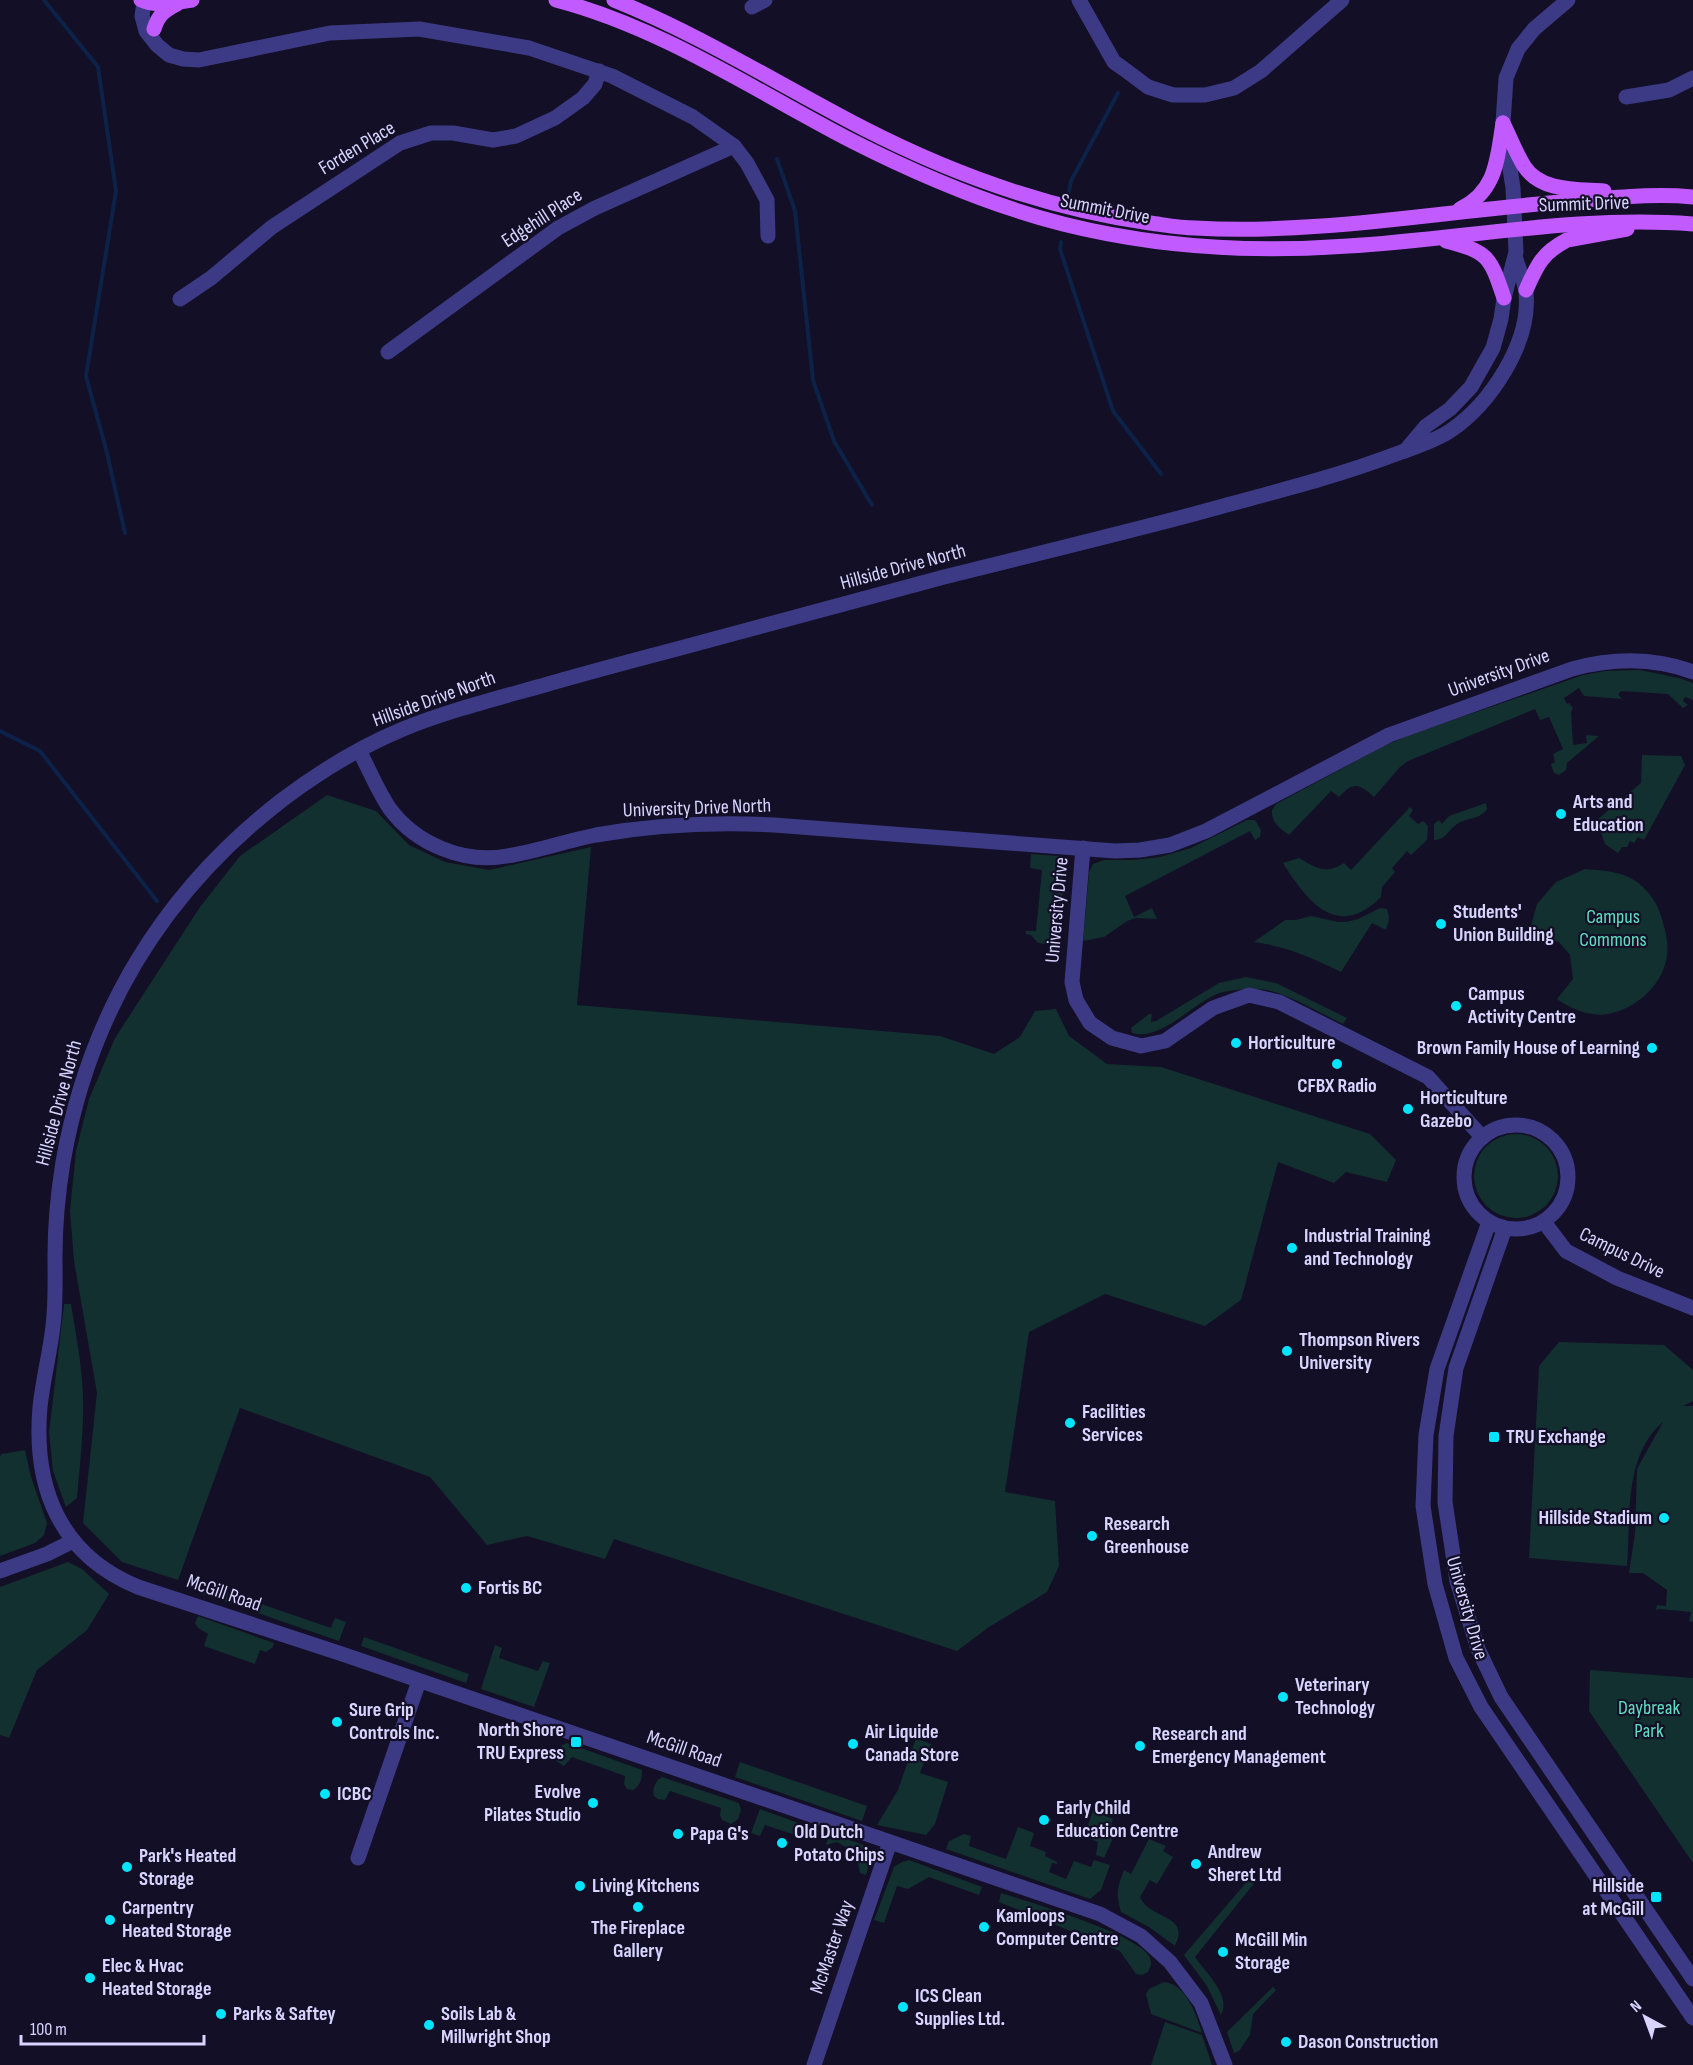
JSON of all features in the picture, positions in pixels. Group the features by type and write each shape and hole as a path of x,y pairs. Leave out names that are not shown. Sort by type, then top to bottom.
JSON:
{"main road":[{"path":"144,0 164,4 186,1"},
{"name":"Summit Drive","path":"556,0 587,8 652,34 852,141 914,171 985,200 1061,223 1115,235 1266,250 1348,246 1515,228 1599,222 1693,224"},
{"name":"Summit Drive","path":"614,0 701,39 860,126 922,157 991,185 1066,208 1118,219 1193,228 1266,230 1661,194 1693,197"},
{"path":"154,29 157,18 164,11 186,1"},
{"path":"1453,213 1473,203 1486,189 1494,171 1503,123"},
{"path":"1503,123 1525,168 1539,180 1558,188 1661,194"},
{"path":"1526,290 1533,271 1543,255 1558,244 1567,240 1653,223"},
{"path":"1435,238 1472,248 1485,256 1495,271 1504,298"}],"street":[{"path":"144,0 157,45"},
{"path":"144,0 142,16 146,31 169,55 183,59 199,60 330,33 419,29 529,48 599,71 693,117 734,146 747,163 767,200 768,236"},
{"path":"1079,0 1114,62 1148,87 1173,95 1205,95 1234,88 1261,71 1342,0"},
{"name":"Hillside Drive North","path":"73,1541 64,1529 52,1504 43,1477 38,1446 42,1394 54,1317 58,1195 67,1142 81,1085 99,1035 121,986 164,919 224,850 292,792 351,755 401,730 481,702 950,576 1333,477 1428,444 1454,429 1477,409 1496,386 1516,346 1524,317 1526,290 1516,259 1513,188 1503,123 1506,78 1518,49 1534,29 1568,0"},
{"name":"Forden Place","path":"180,299 211,278 272,227 400,143 431,133 453,133 492,140 516,136 555,118 583,98 595,84 599,71"},
{"path":"1626,97 1670,90 1693,78"},
{"name":"Edgehill Place","path":"388,352 558,228 595,208 734,146"},
{"name":"Hillside Drive North","path":"1406,451 1426,426 1444,414 1461,398 1480,374 1498,333 1504,298 1516,259"},
{"name":"University Drive","path":"1482,1137 1428,1077 1279,1002 1249,995 1213,1008 1165,1041 1141,1046 1112,1038 1090,1023 1076,1000 1072,982 1083,848 1114,851 1170,845 1206,831 1389,735 1572,669 1597,662 1624,660 1651,662 1693,672"},
{"path":"292,792 314,785 362,756 409,733 420,723"},
{"name":"University Drive North","path":"362,756 383,797 405,825 435,846 469,856 506,856 572,840 631,830 729,824 774,825 1083,848"},
{"path":"1513,1125 1529,1126 1544,1133 1557,1144 1565,1158 1568,1174 1567,1188 1554,1213 1544,1222 1518,1229 1505,1228 1489,1222 1476,1211 1468,1197 1464,1181 1465,1165 1472,1149 1482,1137 1497,1128 1513,1125"},
{"name":"University Drive","path":"1489,1222 1437,1369 1426,1435 1423,1506 1435,1584 1456,1658 1481,1707 1693,2018"},
{"name":"Campus Drive","path":"1544,1222 1566,1251 1617,1278 1693,1308"},
{"name":"University Drive","path":"1505,1228 1456,1368 1446,1436 1445,1502 1456,1581 1478,1649 1501,1697 1693,1979"},
{"path":"0,1571 47,1554 73,1541"},
{"name":"McGill Road","path":"73,1541 100,1567 130,1584 1100,1914 1141,1936 1170,1962 1201,2003 1225,2065"},
{"path":"358,1858 419,1681"},
{"name":"McMaster Way","path":"814,2065 890,1842"}],"green space":[{"path":"1640,670 1693,683 1693,700 1685,697 1683,701 1688,705 1683,708 1668,694 1621,691 1618,694 1622,699 1584,696 1579,688 1564,698 1573,708 1571,712 1573,745 1587,743 1586,735 1599,736 1567,763 1566,770 1559,775 1554,773 1551,764 1555,762 1553,754 1563,749 1549,717 1540,720 1535,709 1408,761 1374,797 1356,786 1349,788 1339,797 1331,791 1289,835 1279,828 1273,818 1272,810 1276,804 1384,746 1410,735 1583,675 1605,671"},
{"path":"1642,755 1681,756 1685,765 1644,840 1638,837 1634,843 1630,841 1627,847 1622,847 1618,853 1605,844 1597,820 1641,783"},
{"path":"327,795 376,811 409,845 445,862 489,870 591,847 577,1005 940,1036 994,1054 1020,1037 1035,1011 1056,1009 1069,1036 1107,1064 1161,1067 1370,1134 1396,1160 1387,1182 1346,1172 1334,1183 1278,1162 1241,1300 1205,1326 1105,1294 1029,1332 1005,1492 1055,1501 1059,1566 1047,1592 989,1627 957,1651 614,1539 605,1559 527,1536 487,1545 430,1477 240,1408 178,1580 122,1562 83,1523 97,1393 74,1261 70,1211 76,1151 89,1099 115,1038 200,907 240,856"},
{"path":"1486,803 1487,809 1484,813 1461,822 1444,837 1434,840 1434,824 1439,820 1442,824 1449,816"},
{"path":"1410,807 1413,810 1409,816 1418,824 1423,821 1428,826 1427,840 1411,855 1407,851 1392,868 1395,872 1382,887 1381,897 1365,910 1350,916 1337,916 1324,911 1302,891 1283,863 1299,858 1321,869 1331,869 1344,863 1351,870"},
{"path":"1247,820 1255,820 1261,830 1260,837 1255,840 1250,831 1125,896 1134,917 1152,908 1157,919 1136,918 1127,921 1104,937 1083,941 1089,872 1093,864 1104,860 1160,857 1191,848"},
{"path":"1031,854 1059,856 1062,858 1059,861 1064,866 1060,938 1053,944 1038,943 1031,935 1026,934 1026,931 1036,931 1042,870 1030,868"},
{"name":"Campus Commons","path":"1585,869 1616,873 1638,883 1656,904 1666,936 1667,956 1660,977 1654,986 1628,1007 1601,1015 1581,1011 1557,999 1573,979 1570,955 1559,942 1529,933 1537,904 1556,882"},
{"path":"1380,908 1387,909 1388,912 1389,920 1386,930 1372,923 1341,972 1299,953 1254,942 1285,920 1311,916 1346,922"},
{"path":"1246,977 1276,983 1347,1018 1343,1024 1276,992 1242,989 1217,994 1176,1021 1154,1032 1132,1033 1131,1028 1149,1014 1152,1014 1151,1022 1156,1021 1219,983"},
{"path":"1516,1134 1539,1141 1551,1153 1558,1176 1551,1199 1539,1211 1516,1218 1493,1211 1481,1199 1474,1176 1481,1153 1493,1141"},
{"path":"64,1304 71,1304 80,1361 83,1409 77,1498 66,1507 53,1471 49,1433"},
{"path":"1559,1342 1664,1345 1693,1370 1693,1401 1683,1406 1693,1406 1693,1622 1689,1621 1691,1612 1656,1610 1657,1605 1666,1606 1667,1590 1643,1573 1629,1573 1635,1533 1637,1469 1663,1422 1650,1436 1635,1470 1630,1508 1627,1566 1529,1558 1539,1366"},
{"path":"25,1450 31,1477 47,1523 44,1535 35,1543 0,1556 0,1456"},
{"path":"68,1562 82,1569 109,1594 87,1630 37,1670 9,1738 0,1735 0,1587"},
{"path":"203,1584 331,1628 335,1618 346,1622 339,1641 200,1593"},
{"path":"198,1616 274,1643 273,1647 266,1652 260,1650 255,1664 204,1646 208,1634 198,1628 195,1623"},
{"path":"364,1637 469,1674 466,1683 361,1646"},
{"path":"495,1645 502,1648 499,1658 538,1671 543,1661 550,1663 534,1707 481,1689"},
{"name":"Daybreak Park","path":"1590,1670 1693,1678 1693,1863 1589,1711"},
{"path":"916,1738 931,1744 920,1773 948,1782 935,1824 926,1835 877,1825 898,1790"},
{"path":"567,1743 642,1770 639,1784 633,1790 627,1789 624,1784 625,1776 572,1757 564,1766 556,1761 562,1745"},
{"path":"740,1762 867,1806 862,1821 735,1777"},
{"path":"662,1777 739,1803 741,1810 738,1819 731,1824 722,1820 721,1808 670,1791 665,1800 658,1799 653,1793 656,1783"},
{"path":"760,1809 812,1828 804,1838 765,1825 760,1836 751,1833"},
{"path":"1093,1811 1113,1819 1111,1824 1118,1827 1104,1858 1096,1855 1098,1842 1084,1836"},
{"path":"1018,1827 1034,1833 1030,1846 1046,1852 1045,1856 1057,1862 1057,1864 1052,1863 1049,1872 1066,1879 1074,1861 1091,1867 1094,1860 1110,1865 1101,1890 1090,1899 946,1849 949,1841 964,1834 971,1836 969,1846 1006,1859"},
{"path":"829,1833 867,1848 871,1858 866,1875 860,1873 856,1858 847,1848 837,1842 826,1845"},
{"path":"1149,1839 1166,1846 1163,1851 1173,1857 1157,1884 1150,1880 1140,1897 1152,1910 1174,1922 1178,1928 1175,1946 1149,1927 1121,1912 1119,1906 1118,1891 1124,1870 1131,1874"},
{"path":"909,1860 982,1887 979,1895 929,1877 908,1889 897,1886 884,1923 874,1920 894,1867"},
{"path":"1251,1877 1256,1881 1195,1957 1220,1992 1223,2000 1221,2015 1207,1986 1184,1955"},
{"path":"1001,1893 1057,1911 1125,1938 1149,1956 1151,1965 1148,1972 1142,1975 1136,1974 1120,1951 999,1902"},
{"path":"1164,1982 1172,1984 1184,1994 1193,2009 1202,2033 1151,2014 1146,1994 1149,1989"},
{"path":"1273,1987 1276,1990 1253,2014 1250,2035 1239,2051 1234,2053 1227,2032"},
{"path":"1165,2022 1202,2035 1212,2065 1151,2065"}],"waterway":[{"path":"44,0 98,67 116,191 86,376 107,453 125,533"},
{"path":"1068,197 1071,181 1118,93"},
{"path":"777,159 795,211 813,380 834,441 872,505"},
{"path":"1061,242 1060,249 1113,411 1161,474"},
{"path":"0,731 40,751 157,901"}],"place":[{"name":"Arts and Education","path":"1561,814"},
{"name":"Students' Union Building","path":"1441,924"},
{"name":"Campus Activity Centre","path":"1456,1006"},
{"name":"Horticulture","path":"1236,1043"},
{"name":"Brown Family House of Learning","path":"1652,1048"},
{"name":"CFBX Radio","path":"1337,1064"},
{"name":"Horticulture Gazebo","path":"1408,1109"},
{"name":"Industrial Training and Technology","path":"1292,1248"},
{"name":"Thompson Rivers University","path":"1287,1351"},
{"name":"Facilities Services","path":"1070,1423"},
{"name":"TRU Exchange","path":"1494,1437"},
{"name":"Hillside Stadium","path":"1664,1518"},
{"name":"Research Greenhouse","path":"1092,1536"},
{"name":"Fortis BC","path":"466,1588"},
{"name":"Veterinary Technology","path":"1283,1697"},
{"name":"Sure Grip Controls Inc.","path":"337,1722"},
{"name":"North Shore TRU Express","path":"576,1742"},
{"name":"Air Liquide Canada Store","path":"853,1744"},
{"name":"Research and Emergency Management","path":"1140,1746"},
{"name":"ICBC","path":"325,1794"},
{"name":"Evolve Pilates Studio","path":"593,1803"},
{"name":"Early Child Education Centre","path":"1044,1820"},
{"name":"Papa G's","path":"678,1834"},
{"name":"Old Dutch Potato Chips","path":"782,1843"},
{"name":"Andrew Sheret Ltd","path":"1196,1864"},
{"name":"Park's Heated Storage","path":"127,1867"},
{"name":"Living Kitchens","path":"580,1886"},
{"name":"Hillside at McGill","path":"1656,1897"},
{"name":"The Fireplace Gallery","path":"638,1907"},
{"name":"Carpentry Heated Storage","path":"110,1920"},
{"name":"Kamloops Computer Centre","path":"984,1927"},
{"name":"McGill Min Storage","path":"1223,1952"},
{"name":"Elec & Hvac Heated Storage","path":"90,1978"},
{"name":"ICS Clean Supplies Ltd.","path":"903,2007"},
{"name":"Parks & Saftey","path":"221,2014"},
{"name":"Soils Lab & Millwright Shop","path":"429,2025"},
{"name":"Dason Construction","path":"1286,2042"}]}
